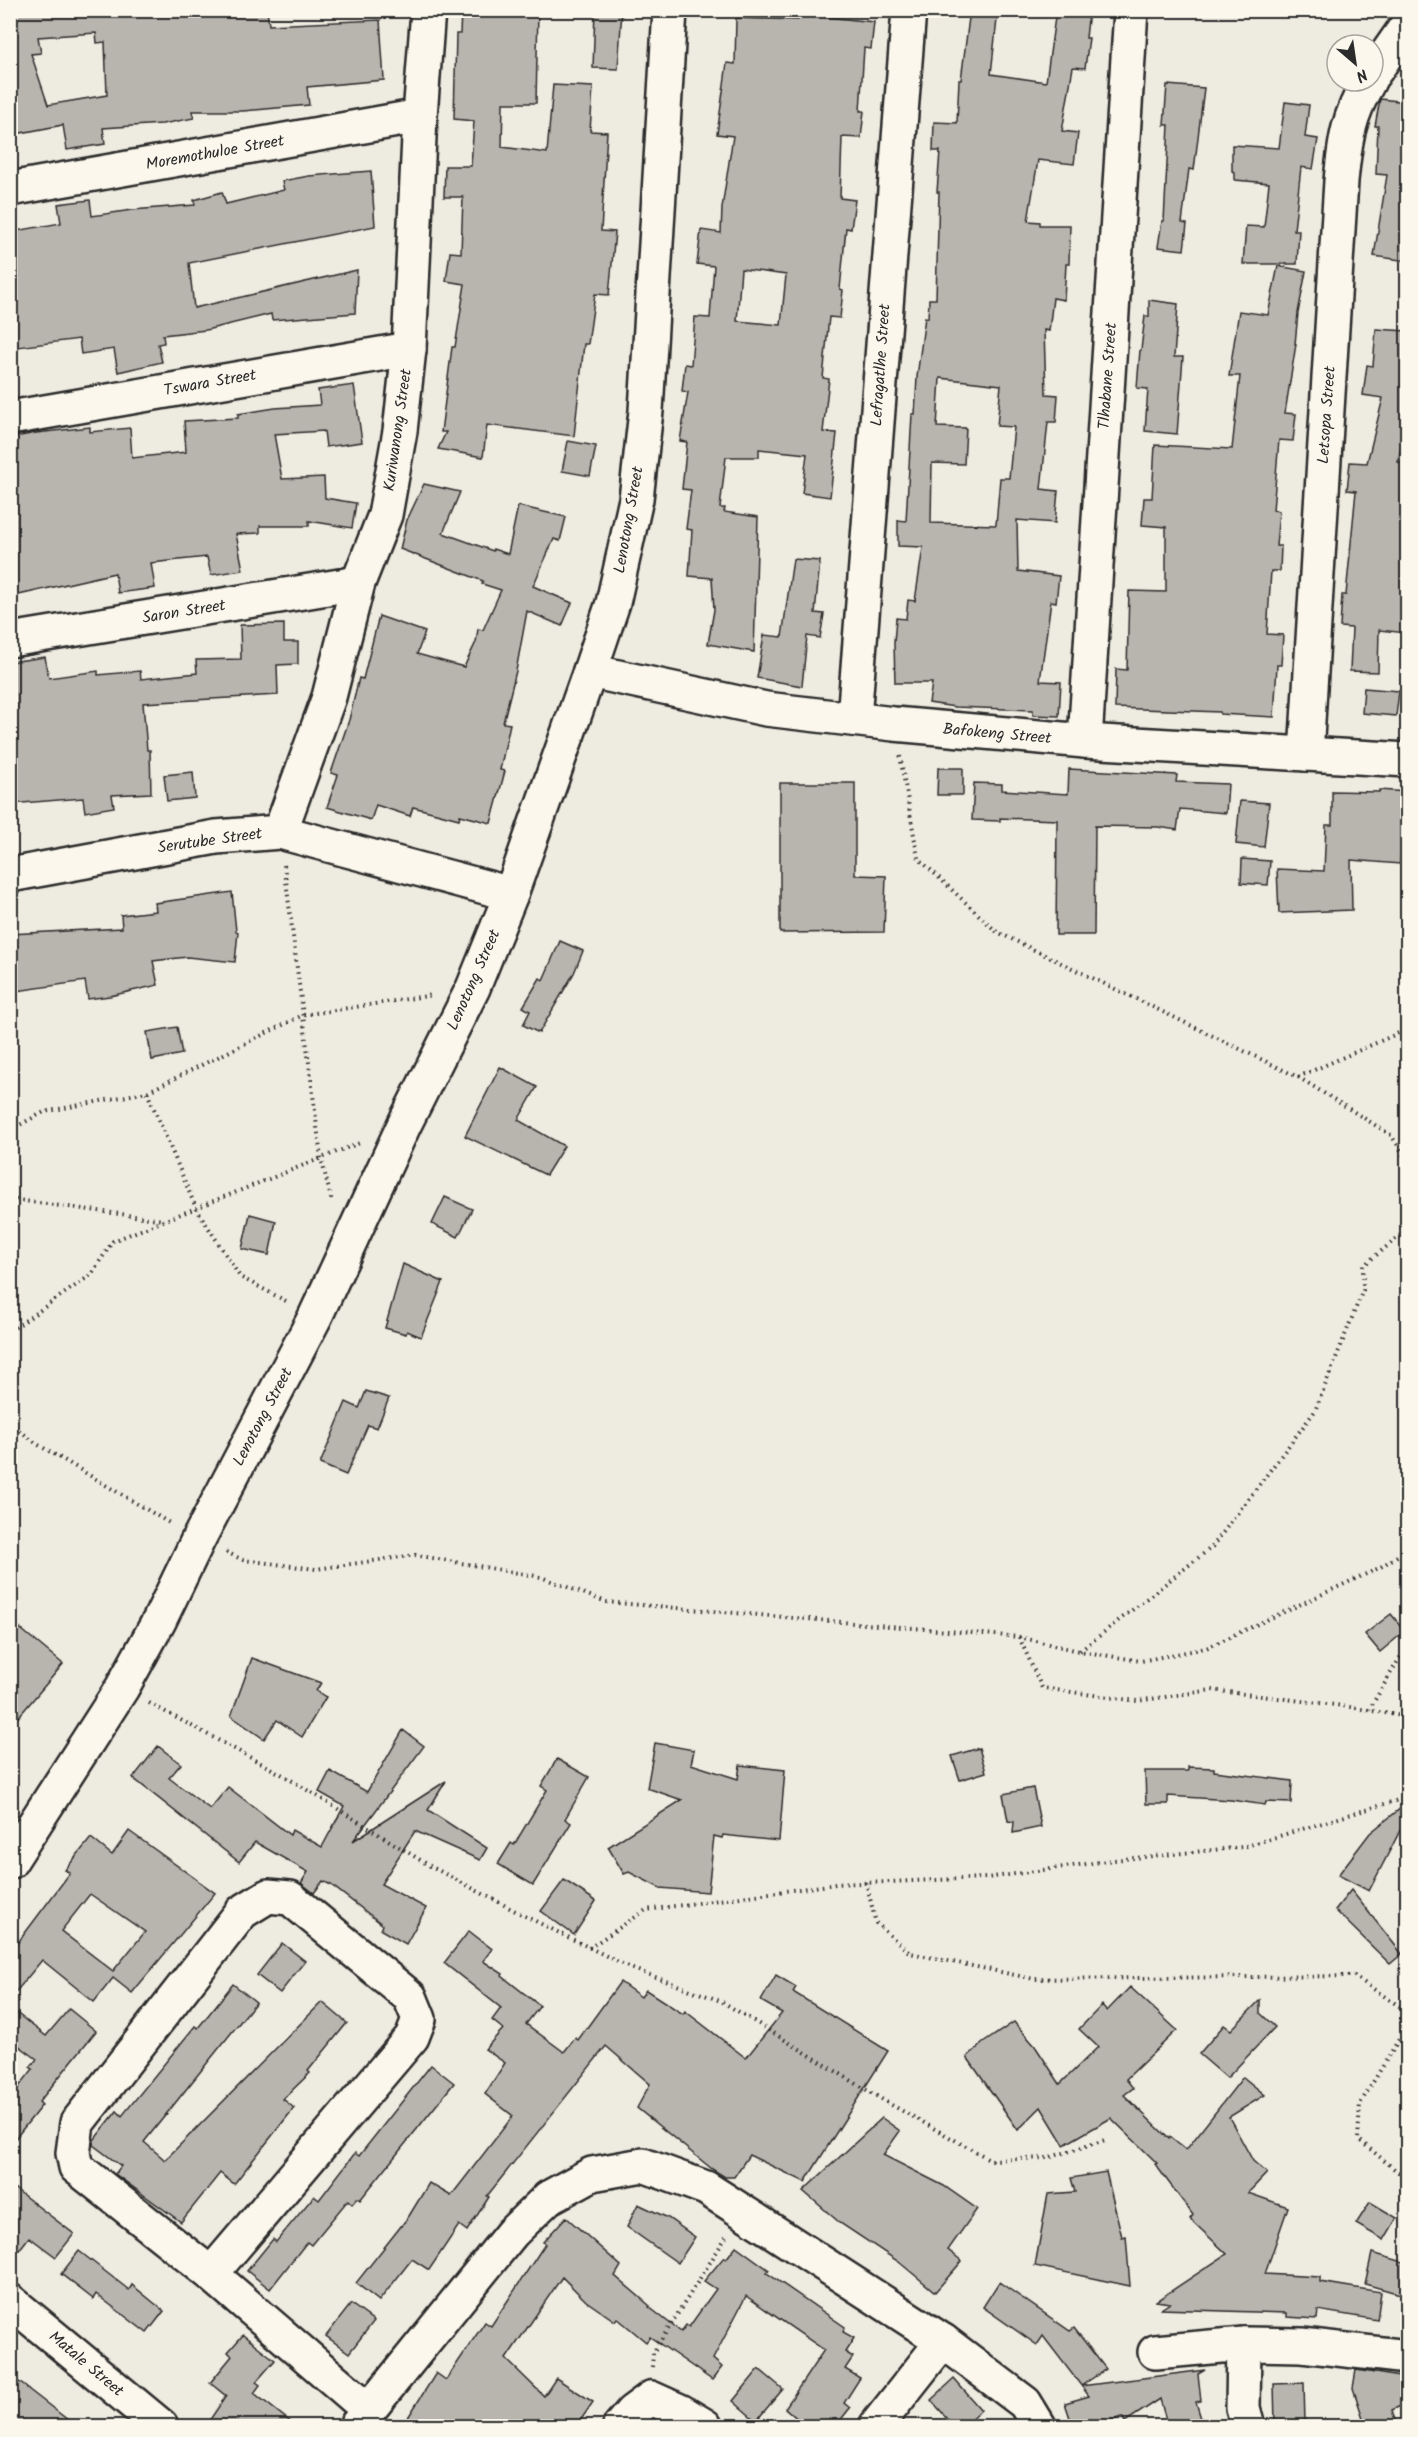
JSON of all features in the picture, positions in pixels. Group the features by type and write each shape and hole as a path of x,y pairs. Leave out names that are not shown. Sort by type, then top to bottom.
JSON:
{"street":[{"name":"Kuriwanong Street","path":"280,832 329,697 358,583 385,515 400,431 409,349 420,116 428,10"},
{"name":"Lenotong Street","path":"10,1862 122,1688 159,1621 198,1540 315,1317 472,988 511,894 613,603 636,499 646,411 670,10"},
{"name":"Lefragatlhe Street","path":"854,719 909,10"},
{"name":"Tlhabane Street","path":"1085,741 1131,10"},
{"path":"1385,56 1407,24"},
{"name":"Letsopa Street","path":"1306,754 1341,181 1346,134 1355,104 1362,93"},
{"name":"Moremothuloe Street","path":"10,189 420,116"},
{"name":"Tswara Street","path":"10,418 409,349"},
{"name":"Saron Street","path":"10,640 358,583"},
{"name":"Bafokeng Street","path":"590,671 766,709 894,724 1085,741 1407,760"},
{"name":"Serutube Street","path":"10,875 216,837 280,832 511,894"},
{"path":"211,2274 412,2037 419,2019 410,1996 290,1898 268,1896 242,1912 77,2123 73,2153 76,2167 211,2274 363,2418 512,2233 548,2198 592,2174 643,2165 706,2188 943,2341 1025,2403 1039,2427"},
{"name":"Matale Street","path":"10,2301 161,2427"},
{"path":"876,2427 943,2341"},
{"path":"1244,2344 1243,2408 1248,2427"},
{"path":"1155,2352 1244,2344 1302,2345 1407,2357"},
{"path":"620,2427 632,2412 651,2397 680,2411 705,2427"}],"path":[{"path":"894,724 918,858 997,932 1298,1077 1391,1135 1407,1161"},
{"path":"280,832 321,1158 345,1252"},
{"path":"10,1130 44,1112 147,1092 303,1015 472,988"},
{"path":"1298,1077 1407,1029"},
{"path":"147,1092 196,1208 240,1276 315,1317"},
{"path":"10,1331 91,1275 113,1241 405,1125"},
{"path":"10,1197 17,1200 165,1220"},
{"path":"1079,1651 1212,1547 1315,1410 1363,1290 1364,1266 1407,1229"},
{"path":"10,1423 38,1444 198,1540 243,1560 316,1569 415,1555 541,1577 606,1602 1019,1637 1079,1651 1141,1661 1206,1648 1379,1568 1407,1549"},
{"path":"1019,1637 1042,1688 1137,1701 1212,1690 1407,1717"},
{"path":"1369,1710 1407,1644"},
{"path":"122,1688 283,1775 430,1866 633,1969 722,2001 888,2103 992,2160 1048,2158 1105,2140"},
{"path":"589,1948 646,1910 836,1884 987,1878 1114,1860 1243,1847 1407,1797"},
{"path":"866,1882 876,1923 910,1953 1034,1979 1354,1976 1407,2012"},
{"path":"1407,2024 1360,2104 1358,2139 1398,2172 1407,2173"},
{"path":"651,2397 653,2353 742,2211"}],"building":[{"path":"10,10 267,10 269,25 380,20 384,80 307,87 309,105 243,111 192,111 194,118 162,124 103,128 105,144 67,150 63,125 10,135","holes":["96,33 97,43 105,42 107,95 48,105 31,54 41,53 38,37"]},
{"path":"461,10 538,10 536,103 503,103 502,147 547,153 553,85 593,87 590,131 607,132 601,231 615,232 609,295 595,294 588,344 584,344 574,436 487,425 483,457 438,449 446,432 441,432 452,347 455,347 465,284 446,281 450,252 461,253 463,197 444,197 445,166 471,166 474,121 454,119 456,34 460,34"},
{"path":"595,10 622,10 618,69 593,68"},
{"path":"970,10 998,10 991,74 1046,82 1056,10 1089,10 1086,38 1089,38 1085,68 1073,67 1062,131 1078,133 1074,164 1038,160 1028,221 1040,222 1040,225 1070,225 1069,264 1066,264 1064,300 1053,298 1049,331 1044,330 1046,394 1058,395 1056,422 1048,422 1041,489 1058,491 1055,523 1017,520 1018,571 1059,576 1056,602 1051,601 1040,681 1061,682 1059,716 1033,715 1033,710 955,707 929,703 932,683 895,683 896,618 906,619 908,600 915,601 923,547 898,546 898,520 906,521 912,414 915,414 917,377 925,317 928,318 929,299 936,299 939,192 937,192 940,151 933,151 934,122 957,123 959,80 961,80","holes":["940,378 1001,385 997,426 1014,427 1009,478 1000,478 996,525 931,523 932,463 964,464 966,428 937,427"]},
{"path":"798,14 874,22 871,49 864,48 860,111 864,111 861,138 842,137 840,198 855,200 851,229 846,228 840,289 843,290 840,318 829,317 823,378 829,379 823,432 837,433 830,497 802,493 807,454 759,449 759,457 726,457 720,508 725,508 724,512 758,517 754,652 708,644 714,610 712,578 689,576 692,530 686,529 691,490 682,489 687,442 680,441 688,392 682,391 685,364 691,365 695,317 710,318 714,266 697,264 701,230 721,233 722,208 733,136 717,134 727,63 735,64 736,18 798,20","holes":["741,269 786,275 781,325 737,321"]},
{"path":"1167,85 1204,88 1194,170 1189,169 1182,223 1187,224 1184,250 1158,247 1162,221 1164,221 1169,125 1164,125"},
{"path":"1380,99 1407,102 1407,261 1374,256 1387,175 1376,174 1378,126 1375,126"},
{"path":"1285,102 1309,105 1305,137 1318,139 1313,169 1301,167 1294,230 1299,230 1297,264 1243,264 1246,226 1264,227 1269,183 1235,180 1235,172 1232,171 1232,145 1279,148"},
{"path":"371,171 375,226 189,263 194,308 357,270 355,313 272,320 271,314 206,330 163,335 164,343 158,344 162,362 118,372 114,349 81,354 79,339 10,348 10,283 17,281 10,232 61,223 58,204 90,200 92,216 195,205 194,200 222,192 226,204 284,190 282,181 309,176"},
{"path":"1278,266 1306,271 1285,413 1296,414 1293,441 1279,440 1273,510 1279,511 1276,546 1281,546 1280,571 1271,571 1267,634 1283,635 1281,665 1277,665 1274,717 1220,714 1220,712 1115,708 1116,669 1127,670 1129,591 1166,592 1166,527 1142,525 1144,498 1152,498 1155,445 1232,449 1240,376 1229,376 1239,311 1268,315"},
{"path":"1149,300 1178,304 1174,357 1183,357 1177,434 1145,431 1148,389 1137,388 1145,316 1149,317"},
{"path":"1376,329 1407,331 1407,418 1398,462 1407,463 1407,633 1379,630 1378,672 1350,671 1352,628 1340,627 1342,595 1346,595 1356,491 1347,490 1350,462 1367,463 1383,398 1363,395 1367,365 1373,366"},
{"path":"354,385 362,442 326,447 324,431 274,434 282,479 324,477 325,498 356,503 352,528 309,521 309,526 260,526 260,533 236,534 243,570 211,575 207,557 151,563 155,588 118,593 115,573 10,597 10,438 90,427 90,432 130,428 132,458 186,452 184,421 238,418 238,414 275,408 320,405 318,390"},
{"path":"568,441 596,446 590,476 562,471"},
{"path":"424,484 460,492 443,533 493,551 493,549 508,554 518,506 566,517 560,541 554,539 533,586 572,603 562,626 527,611 516,671 503,723 510,724 500,770 505,771 491,823 460,815 459,819 413,807 410,816 376,805 371,820 327,807 338,775 331,773 349,720 359,678 363,679 379,616 425,632 417,654 464,667 476,642 478,629 483,630 501,590 400,549 407,520"},
{"path":"793,559 820,561 815,613 824,614 820,638 807,636 802,686 757,678 764,635 782,637"},
{"path":"284,624 284,642 298,642 298,664 277,665 278,695 143,703 147,750 150,750 151,793 112,795 114,807 85,812 83,798 10,804 10,662 45,657 49,678 98,671 98,675 140,671 141,679 197,673 196,660 241,659 240,625"},
{"path":"1364,688 1399,691 1396,716 1362,713"},
{"path":"938,768 963,768 963,795 937,795"},
{"path":"1069,769 1177,775 1176,782 1228,784 1226,813 1180,809 1177,830 1158,827 1095,826 1094,935 1056,935 1057,820 1000,818 1000,821 972,820 974,783 1002,784 1002,790 1068,794"},
{"path":"193,772 195,798 167,801 164,775"},
{"path":"780,783 855,783 855,875 886,876 884,932 780,933"},
{"path":"1379,790 1407,792 1407,818 1403,817 1400,864 1351,860 1352,910 1279,913 1277,869 1324,871 1326,825 1332,825 1332,791 1379,792"},
{"path":"1240,801 1269,803 1264,847 1236,844"},
{"path":"1242,859 1270,861 1268,885 1241,883"},
{"path":"232,892 236,931 238,932 235,962 187,957 153,961 158,985 88,999 85,981 10,992 10,934 122,928 121,915 156,911 155,903"},
{"path":"560,941 583,951 574,973 539,1033 523,1025 530,1011 523,1007 540,978 543,980"},
{"path":"177,1027 182,1054 152,1060 147,1032"},
{"path":"500,1067 537,1087 518,1120 564,1146 546,1175 465,1136"},
{"path":"445,1197 472,1209 458,1237 432,1224"},
{"path":"250,1214 276,1221 269,1255 242,1249"},
{"path":"403,1264 443,1282 421,1337 407,1331 406,1334 385,1328"},
{"path":"366,1391 389,1398 377,1428 368,1425 346,1475 320,1464 346,1402 359,1408"},
{"path":"1391,1614 1405,1631 1380,1652 1365,1634"},
{"path":"10,1620 63,1664 10,1727"},
{"path":"252,1658 321,1683 316,1691 326,1697 302,1737 277,1720 264,1739 231,1716"},
{"path":"403,1730 424,1746 353,1841 446,1781 428,1810 487,1848 480,1860 415,1831 381,1884 426,1908 406,1944 381,1930 383,1925 331,1885 323,1881 314,1893 301,1883 308,1872 255,1842 239,1862 133,1778 158,1746 181,1764 169,1778 210,1809 228,1787 290,1835 292,1830 322,1847 344,1806 319,1792 330,1771 367,1792"},
{"path":"655,1743 694,1750 691,1764 738,1779 740,1765 785,1770 779,1841 714,1836 708,1892 660,1888 629,1872 624,1874 608,1847 682,1800 647,1788"},
{"path":"979,1748 986,1772 960,1780 952,1756"},
{"path":"557,1759 589,1777 565,1819 571,1823 533,1885 498,1864 511,1843 514,1845 547,1790 541,1786"},
{"path":"1188,1767 1214,1768 1214,1771 1292,1781 1291,1803 1266,1802 1265,1805 1231,1800 1168,1796 1168,1804 1146,1804 1145,1771 1188,1771"},
{"path":"1033,1788 1041,1827 1013,1833 1014,1822 1008,1821 1003,1794"},
{"path":"1407,1803 1407,1817 1369,1891 1338,1875 1370,1833"},
{"path":"129,1831 215,1893 132,1993 113,1978 94,2002 42,1960 10,1999 10,1953 70,1873 65,1870 91,1838 112,1855","holes":["90,1894 145,1932 113,1971 61,1931"]},
{"path":"564,1880 596,1901 574,1935 541,1911"},
{"path":"1351,1890 1402,1954 1390,1964 1335,1910"},
{"path":"469,1931 492,1949 483,1961 503,1974 502,1976 540,2006 526,2024 564,2052 575,2038 578,2040 620,1982 641,1997 646,1990 683,2014 685,2011 746,2058 782,2013 761,2001 776,1975 796,1987 793,1992 888,2051 805,2182 749,2155 734,2177 725,2177 712,2169 637,2108 650,2084 606,2046 487,2196 489,2197 467,2231 459,2225 429,2270 412,2259 379,2301 356,2283 409,2216 429,2183 451,2196 513,2116 485,2094 505,2063 485,2049 503,2029 492,2020 501,2008 444,1963"},
{"path":"282,1943 305,1961 280,1993 257,1975"},
{"path":"233,1984 256,2002 144,2142 165,2160 322,2002 347,2023 308,2071 310,2073 283,2099 294,2108 234,2184 220,2173 181,2222 115,2174 121,2166 93,2145 94,2140 117,2111 122,2116 195,2026 198,2028"},
{"path":"1130,1987 1177,2030 1126,2079 1133,2088 1124,2095 1169,2139 1170,2137 1186,2150 1243,2077 1265,2095 1229,2117 1253,2161 1267,2173 1248,2193 1288,2207 1265,2274 1320,2277 1320,2282 1381,2292 1377,2320 1318,2310 1317,2319 1287,2317 1287,2313 1161,2309 1170,2303 1156,2301 1227,2254 1190,2219 1193,2215 1155,2164 1157,2163 1111,2118 1064,2145 1041,2107 1018,2130 967,2057 1014,2022 1035,2046 1060,2084 1098,2047 1079,2029 1102,2005 1107,2011"},
{"path":"1260,2000 1260,2013 1275,2027 1227,2078 1199,2054 1224,2025 1231,2030"},
{"path":"10,2008 46,2036 69,2009 96,2031 39,2102 42,2105 10,2145 10,2098 33,2069 30,2067 37,2059 10,2039"},
{"path":"431,2065 454,2083 360,2200 357,2198 352,2204 348,2200 311,2245 307,2242 270,2289 247,2271 273,2239 276,2242 314,2196 319,2200 355,2153 359,2156"},
{"path":"882,2118 900,2131 883,2155 944,2186 977,2209 948,2250 962,2261 935,2292 899,2262 840,2223 803,2191"},
{"path":"1106,2172 1122,2237 1126,2236 1130,2286 1035,2266 1048,2194 1075,2192 1071,2178"},
{"path":"10,2185 74,2234 56,2257 29,2237 10,2262"},
{"path":"1370,2202 1397,2218 1384,2240 1356,2224"},
{"path":"638,2204 668,2218 695,2237 678,2263 627,2227"},
{"path":"566,2217 621,2266 615,2276 681,2332 686,2325 689,2327 716,2289 704,2281 736,2246 769,2270 767,2273 845,2327 843,2332 854,2338 845,2352 853,2357 845,2369 860,2378 844,2403 850,2408 835,2427 807,2427 785,2408 824,2350 746,2296 713,2359 722,2367 712,2380 650,2337 646,2342 617,2318 615,2321 586,2301 562,2277 506,2359 544,2396 556,2378 593,2402 576,2427 402,2427 436,2373 446,2380 485,2322 491,2326 545,2244 543,2242"},
{"path":"79,2251 129,2290 132,2285 164,2311 147,2333 96,2294 93,2299 61,2274"},
{"path":"1372,2253 1407,2263 1407,2296 1365,2284"},
{"path":"999,2282 1070,2331 1074,2328 1106,2369 1081,2386 1043,2336 1037,2345 983,2307"},
{"path":"351,2304 374,2321 349,2353 326,2336"},
{"path":"243,2335 275,2360 256,2382 260,2385 254,2393 297,2427 205,2427 226,2396 210,2383 232,2356 228,2352"},
{"path":"759,2369 783,2389 756,2421 733,2401"},
{"path":"1205,2370 1198,2374 1201,2401 1196,2402 1202,2422 1184,2427 1168,2427 1160,2399 1125,2422 1122,2417 1092,2427 1073,2427 1065,2403 1089,2396 1081,2386"},
{"path":"1356,2370 1407,2378 1407,2403 1392,2410 1397,2427 1366,2427 1353,2388"},
{"path":"10,2375 77,2427 10,2427"},
{"path":"954,2379 981,2410 963,2427 955,2427 931,2400"},
{"path":"1304,2383 1305,2424 1275,2425 1274,2384"}]}
